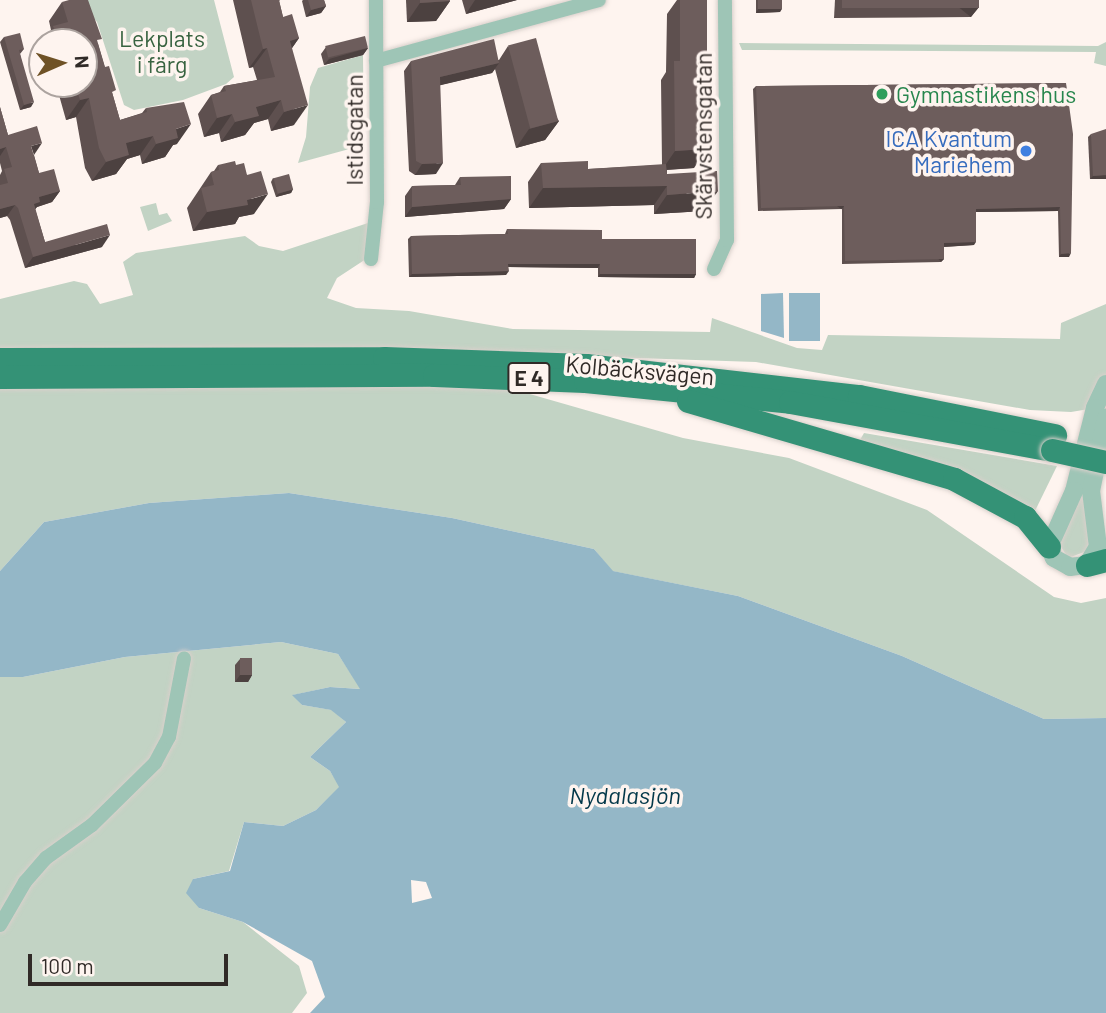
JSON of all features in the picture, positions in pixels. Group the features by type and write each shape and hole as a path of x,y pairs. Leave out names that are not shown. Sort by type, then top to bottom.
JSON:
{"highway":[{"name":"Kolbäcksvägen","path":"0,359 384,358 586,365 859,396 1054,442 1106,463"},
{"name":"Kolbäcksvägen","path":"0,377 434,375 642,386 857,412 1054,442 1106,446"},
{"path":"642,386 954,479 1025,517 1049,547"}],"street":[{"name":"Istidsgatan","path":"371,259 377,225 376,0"},
{"path":"376,61 599,0"},
{"name":"Skärvstensgatan","path":"714,269 727,240 725,0"},
{"path":"1106,384 1095,408 1074,491 1049,547 1062,565 1097,563 1098,547 1091,491 1106,418"},
{"path":"0,925 25,881 46,858 92,825 155,763 169,737 184,658"}],"green space":[{"name":"Lekplats i färg","path":"78,0 214,0 234,77 226,84 183,100 134,110 124,105 97,22"},
{"path":"1106,42 1106,66 1094,63 1096,52 742,50 739,43 1098,46"},
{"path":"363,55 364,145 298,163 306,137 310,87 318,68"},
{"path":"156,203 159,215 167,213 172,221 148,231 140,207"},
{"path":"368,223 371,237 366,259 337,278 327,298 356,308 409,311 513,329 710,332 712,318 797,348 822,350 828,335 1060,339 1061,323 1106,304 1106,384 1095,408 1071,412 1030,410 756,362 457,352 457,373 683,438 789,458 927,510 1054,597 1081,603 1106,598 1106,718 1044,719 902,656 738,596 612,571 594,549 452,518 289,493 149,503 44,522 0,571 0,299 74,281 87,284 100,304 133,295 123,262 136,253 245,236 259,246 283,251"},
{"path":"864,433 1057,466 1034,513 860,440"},
{"path":"1082,488 1089,541 1087,551 1068,558 1058,542"},
{"path":"281,642 338,654 361,689 330,687 293,695 302,705 332,710 346,722 310,757 330,771 340,787 316,810 283,826 244,822 229,871 193,879 199,908 243,922 299,966 307,993 292,1013 0,1013 0,677 23,677 125,657"}],"water":[{"path":"783,293 784,338 761,331 761,294"},
{"path":"789,293 820,293 820,341 789,341"},
{"name":"Nydalasjön","path":"289,493 452,518 594,549 613,571 738,596 902,656 1044,719 1106,718 1106,1013 310,1013 325,997 312,961 243,922 199,908 186,893 193,879 230,871 244,822 283,826 316,810 339,787 330,771 310,757 346,722 331,710 302,705 292,695 330,687 360,689 338,654 281,642 125,657 23,677 0,677 0,571 44,522 149,503","holes":["411,880 426,882 432,898 412,903"]}],"building":[{"path":"88,0 102,39 98,40 98,28 54,28 68,22 62,2"},
{"path":"251,0 279,0 283,17 292,14 299,38 290,41 308,105 284,112 281,100 256,107 259,116 235,122 232,114 217,118 211,95 226,91 224,86 275,77 267,48 263,49"},
{"path":"308,0 324,0 326,6 311,10"},
{"path":"420,0 450,0 450,1 420,3"},
{"path":"680,0 707,0 707,149 675,151 674,61 680,61"},
{"path":"758,0 782,0 782,9 758,9"},
{"path":"842,0 979,0 979,8 842,8"},
{"path":"20,33 24,49 19,50 28,81 28,98 33,98 34,102 24,105 4,37"},
{"path":"365,36 368,48 328,58 325,46"},
{"path":"536,38 558,121 530,129 508,46"},
{"path":"494,39 499,63 440,77 443,163 422,164 416,161 411,61"},
{"path":"98,43 105,67 109,66 116,90 112,92 120,120 147,112 146,108 184,102 191,124 176,129 178,138 156,144 153,136 126,143 129,155 106,162 99,148 89,98 98,98"},
{"path":"1066,83 1073,134 1071,253 1061,254 1060,207 976,209 976,242 944,243 944,259 845,261 844,206 761,208 756,86"},
{"path":"0,107 8,135 37,126 42,143 31,146 39,173 54,169 60,191 39,197 40,202 34,204 45,242 107,224 110,235 33,257 18,208 15,205 0,209 0,185 8,183 4,169 12,167 6,147 0,149"},
{"path":"1106,129 1106,175 1093,176 1091,134"},
{"path":"235,161 236,165 244,163 247,175 261,171 268,194 247,200 248,205 207,212 201,188 214,185 211,172 219,170 218,165"},
{"path":"588,161 588,169 666,164 667,174 717,171 718,191 667,195 667,186 543,188 541,163"},
{"path":"289,174 293,189 278,194 274,178"},
{"path":"511,176 511,199 412,207 412,186 461,185 460,177"},
{"path":"507,229 602,230 602,239 696,239 696,274 600,274 600,264 508,264 509,271 412,274 411,236 508,234"},
{"path":"240,658 252,658 252,675 240,675"}],"place":[{"name":"Gymnastikens hus","path":"882,94"},
{"name":"ICA Kvantum Mariehem","path":"1026,151"}]}
